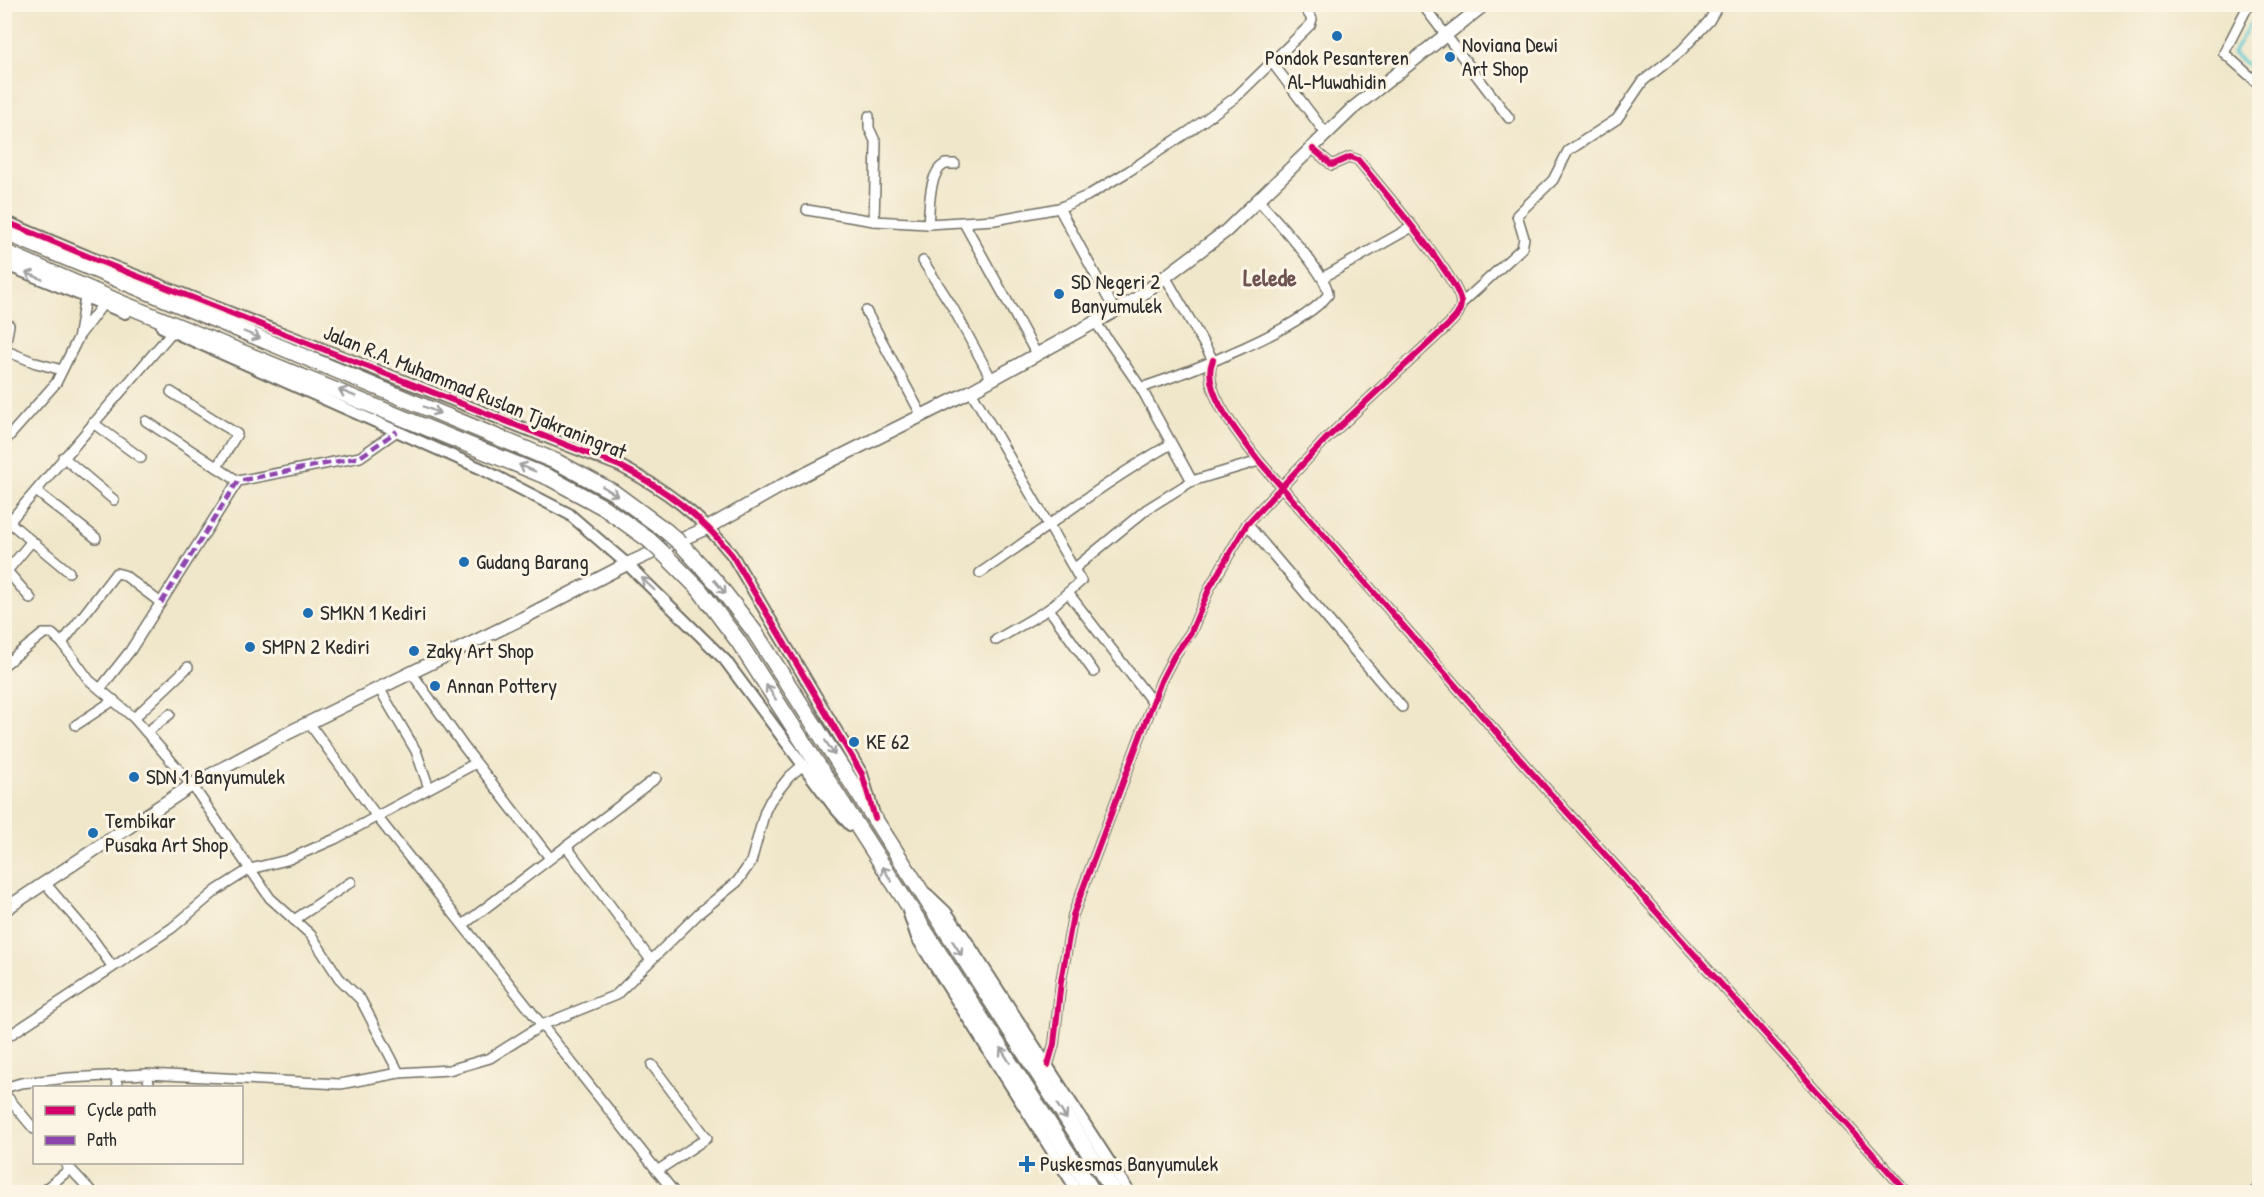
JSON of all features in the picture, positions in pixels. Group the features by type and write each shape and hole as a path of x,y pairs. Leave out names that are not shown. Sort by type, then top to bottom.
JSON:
{"highway":[{"name":"Jalan R.A. Muhammad Ruslan Tjakraningrat","path":"4,232 557,462 613,492 666,531 716,582 754,631 1114,1192"},
{"path":"4,252 121,303 550,478 603,507 649,540 688,577 723,619 1093,1192"},
{"path":"99,261 118,280"},
{"path":"147,291 185,295"},
{"path":"103,304 121,303"},
{"path":"142,310 170,330"}],"main road":[{"path":"4,910 192,785 309,723 627,564 710,527 783,485 971,391 1096,323 1166,278 1260,202 1366,97 1448,36 1485,4"}],"street":[{"path":"807,210 874,221 928,224 964,223 1025,216 1059,208 1087,196 1121,176 1236,97 1311,22 1302,4"},
{"path":"1422,4 1509,118"},
{"path":"1461,304 1522,248 1524,238 1517,215 1554,180 1568,151 1617,119 1643,81 1681,51 1708,21 1719,4"},
{"path":"2249,4 2226,45 2226,58 2259,85"},
{"path":"1271,61 1327,135"},
{"path":"869,116 869,128 876,142 874,221"},
{"path":"1048,1065 1054,1044 1061,981 1073,915 1153,703 1173,656 1191,632 1210,587 1246,524 1325,440 1459,313 1461,304 1457,292 1412,227 1358,160 1350,157 1331,164 1313,149"},
{"path":"928,224 931,195 939,168 946,164 955,164"},
{"path":"1141,388 1213,360 1297,319 1329,293 1322,278 1260,202"},
{"path":"1059,208 1115,311"},
{"name":"Jalan R.A. Muhammad Ruslan Tjakraningrat","path":"4,221 99,261 620,466 660,487 710,527 732,555 763,603 862,774 875,818"},
{"path":"964,223 1037,355"},
{"path":"1322,278 1412,227"},
{"path":"923,261 992,380"},
{"path":"4,264 170,330 397,431 555,505 582,523 627,564 725,660 834,807 862,835"},
{"path":"1166,278 1213,360"},
{"path":"79,336 85,297"},
{"path":"4,442 47,395 79,336 103,304"},
{"path":"866,311 922,416"},
{"path":"1096,323 1141,388 1192,481"},
{"path":"9,325 5,351 62,370"},
{"path":"69,572 32,541 7,525 170,330"},
{"path":"1213,360 1209,369 1212,388 1229,419 1259,460 1524,764 1907,1192"},
{"path":"971,391 1081,581 1069,594 1049,609 996,640"},
{"path":"171,392 237,434 217,467"},
{"path":"146,421 238,481 360,457 397,431"},
{"path":"93,423 141,458"},
{"path":"980,573 1050,526 1121,473 1171,444"},
{"path":"63,457 114,500"},
{"path":"1075,568 1148,509 1192,481 1259,460"},
{"path":"100,689 130,651 238,481"},
{"path":"36,491 96,538"},
{"path":"1246,524 1402,707"},
{"path":"31,599 7,571 32,541"},
{"path":"62,643 116,573 124,575 161,603"},
{"path":"1069,594 1153,703"},
{"path":"1049,609 1094,672"},
{"path":"4,665 44,634 52,634 62,643 89,680 134,718 192,785 273,902 311,935 339,978 361,1000 399,1073"},
{"path":"134,718 188,667"},
{"path":"411,672 476,764 550,858"},
{"path":"380,688 416,751 429,788"},
{"path":"76,724 114,700"},
{"path":"147,732 170,714"},
{"path":"309,723 378,818 674,1192"},
{"path":"4,1040 172,928 212,895 250,869 287,860 378,818 476,764"},
{"path":"4,1088 30,1082 147,1074 340,1084 399,1073 449,1070 496,1055 542,1025 582,1007 612,998 650,959 675,940 699,913 737,882 751,862 770,801 802,765"},
{"path":"463,925 656,778"},
{"path":"566,846 650,959"},
{"path":"294,920 351,882"},
{"path":"45,883 99,946 112,966"},
{"name":"Jalan R.A. Muhammad Ruslan Tjakraningrat","path":"922,890 939,904 960,930 1129,1192"},
{"path":"906,903 917,938 1078,1192"},
{"path":"652,1065 707,1138 657,1171"},
{"path":"147,1074 150,1086"},
{"path":"115,1075 118,1086"},
{"path":"4,1093 33,1129"},
{"path":"42,1192 67,1166 92,1192"},
{"path":"2254,1192 2259,1186"}],"waterway":[{"path":"2260,7 2233,53 2260,76"}],"marked path":[{"path":"161,603 238,481 360,457 397,431"}],"cycle path":[{"path":"1048,1065 1054,1044 1061,981 1073,915 1161,681 1174,656 1191,632 1210,587 1247,524 1325,440 1452,321 1461,307 1457,291 1433,254 1358,160 1350,157 1332,165 1313,149"},
{"path":"4,221 99,261 620,466 667,494 707,527 732,555 862,774 875,818"},
{"path":"1213,360 1210,372 1217,398 1233,426 1259,461 1524,764 1907,1192"}],"place":[{"name":"Pondok Pesanteren Al-Muwahidin","path":"1337,36"},
{"name":"Noviana Dewi Art Shop","path":"1450,57"},
{"name":"SD Negeri 2 Banyumulek","path":"1059,294"},
{"name":"Gudang Barang","path":"464,562"},
{"name":"SMKN 1 Kediri","path":"308,613"},
{"name":"SMPN 2 Kediri","path":"250,647"},
{"name":"Zaky Art Shop","path":"414,651"},
{"name":"Annan Pottery","path":"435,686"},
{"name":"KE 62","path":"854,742"},
{"name":"SDN 1 Banyumulek","path":"134,777"},
{"name":"Tembikar Pusaka Art Shop","path":"93,833"},
{"name":"Puskesmas Banyumulek","path":"1027,1164"}],"district":[{"name":"Lelede","path":"1270,278"}]}
